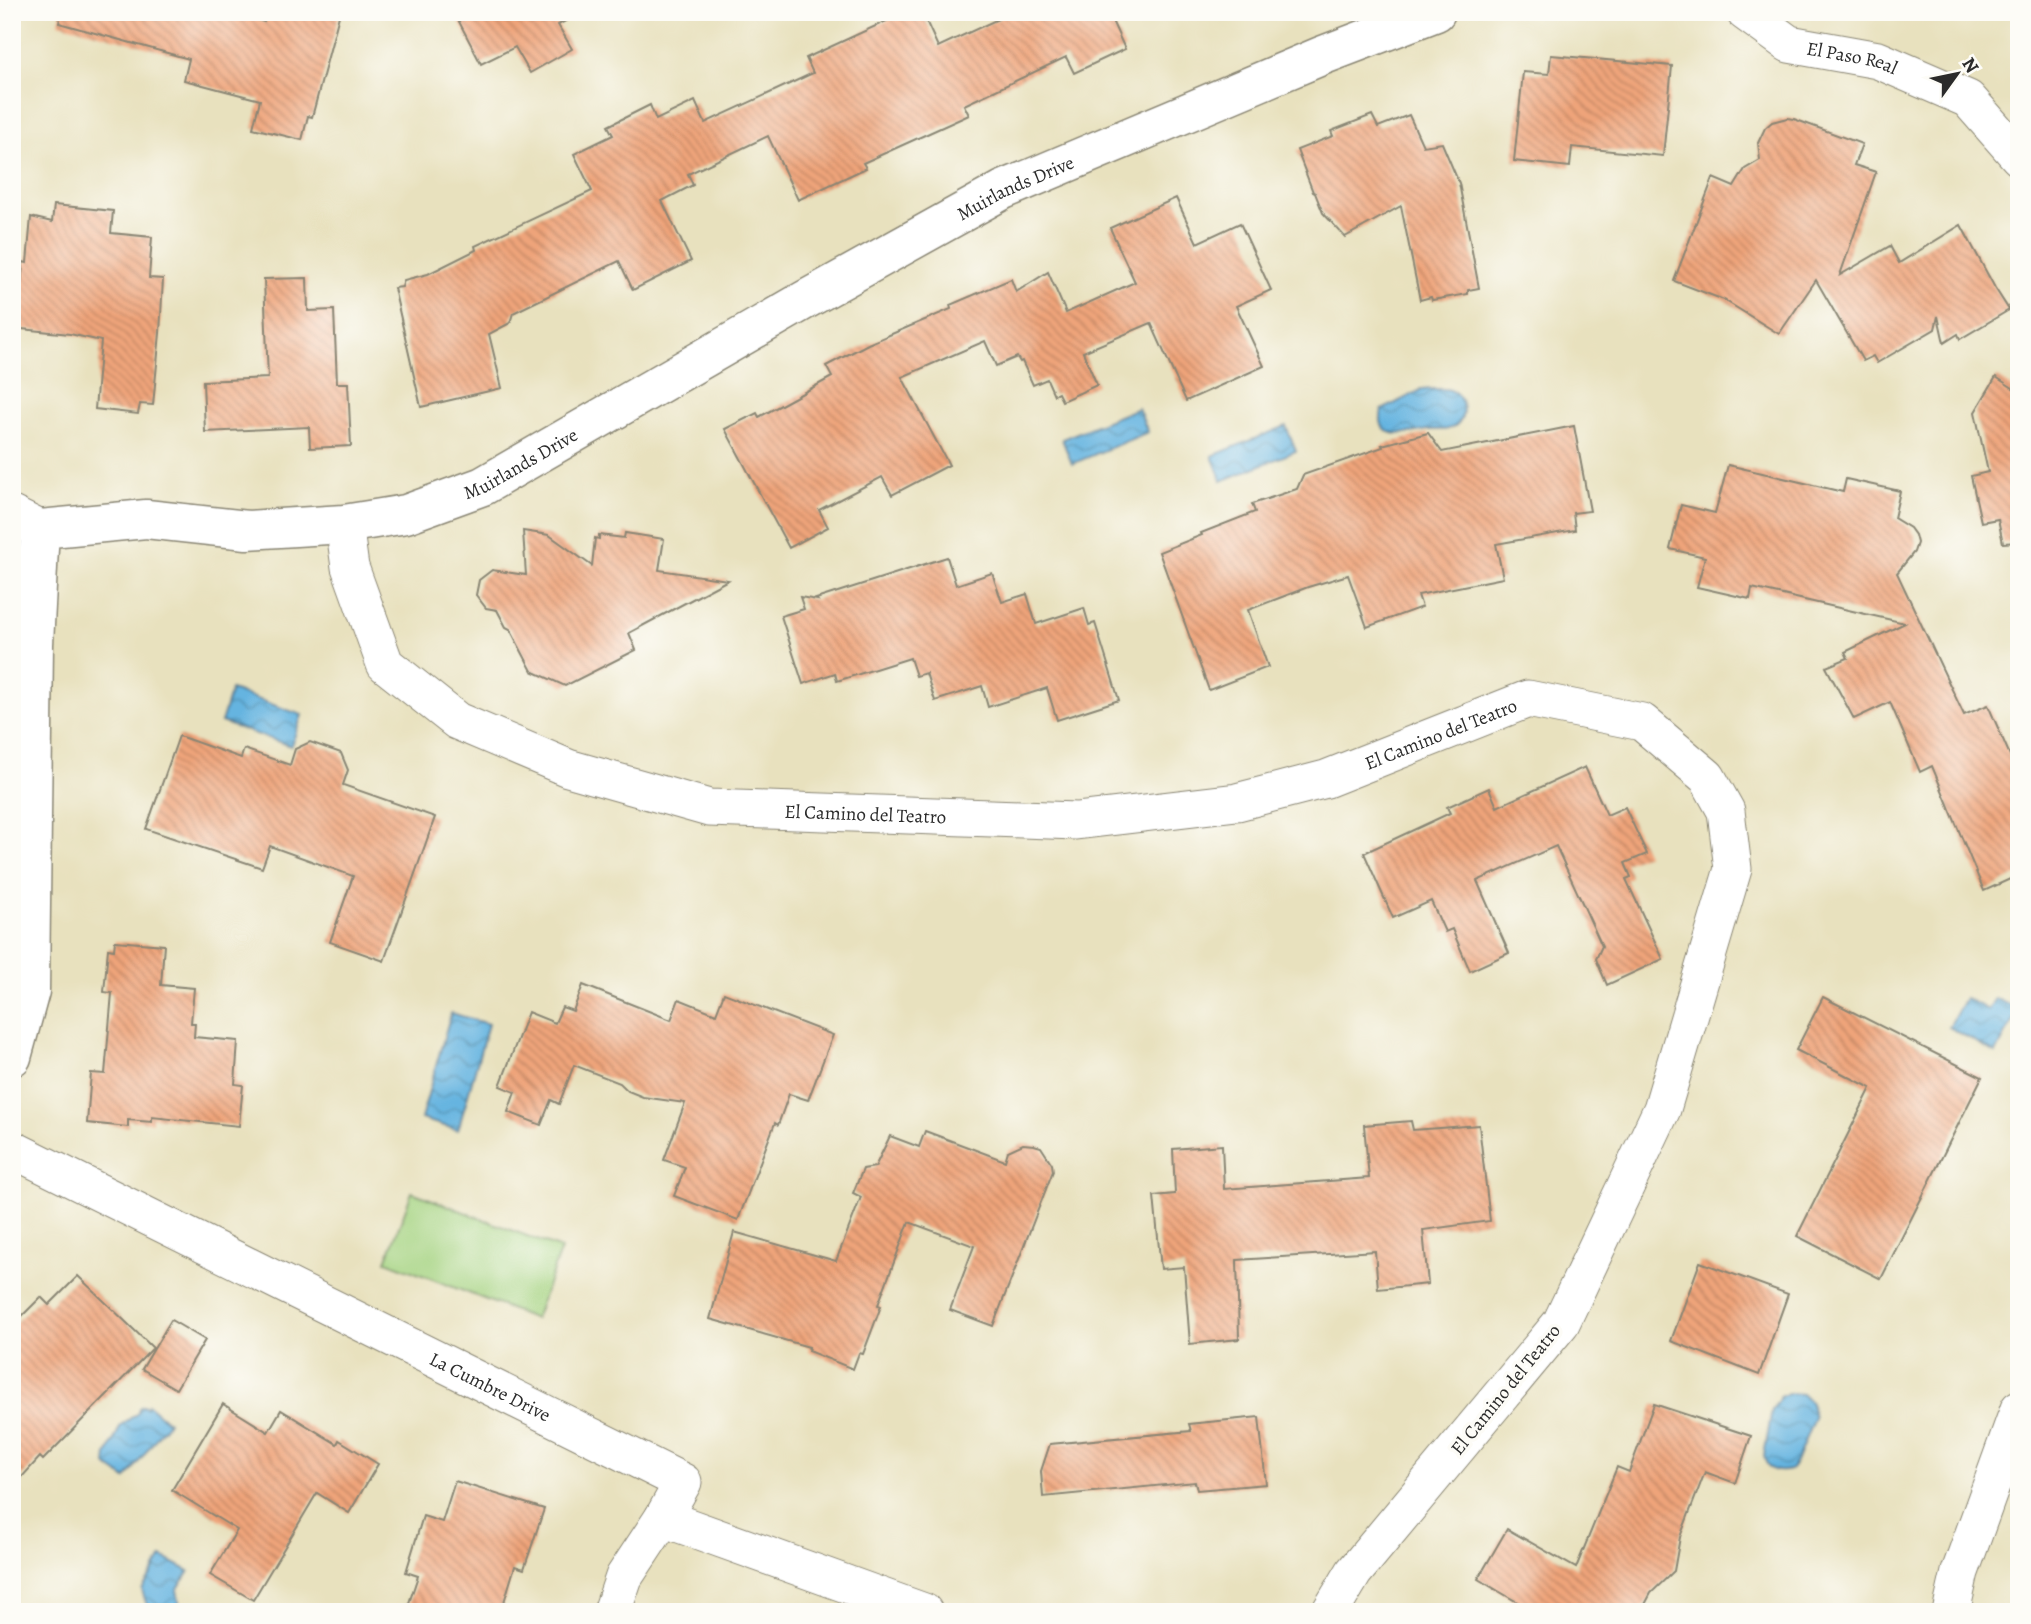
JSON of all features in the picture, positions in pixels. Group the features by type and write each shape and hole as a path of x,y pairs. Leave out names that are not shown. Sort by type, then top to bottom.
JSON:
{"street":[{"name":"Muirlands Drive","path":"12,1057 30,991 34,644 26,522 146,519 247,530 344,524 406,513 484,486 805,300 1003,190 1321,57 1436,12"},
{"name":"El Paso Real","path":"1745,12 1789,44 1878,60 1968,99 2019,157"},
{"name":"El Camino del Teatro","path":"344,524 350,567 385,664 457,720 568,768 709,808 1076,821 1237,802 1326,779 1528,699 1642,722 1707,777 1726,811 1733,869 1662,1109 1561,1323 1354,1572 1330,1612"},
{"name":"La Cumbre Drive","path":"12,1149 683,1482 663,1518"},
{"path":"1951,1612 1960,1572 2019,1409"},
{"path":"612,1612 624,1577 663,1518 924,1612"}],"green space":[{"path":"412,1192 561,1249 535,1319 386,1261"}],"water":[{"path":"1421,390 1450,390 1459,397 1463,412 1455,426 1445,430 1404,434 1389,432 1383,428 1382,410"},
{"path":"1138,408 1148,432 1072,464 1062,439"},
{"path":"1286,426 1296,451 1222,481 1212,456"},
{"path":"231,690 302,715 291,746 221,722"},
{"path":"1965,998 1988,1010 1995,998 2018,1010 1996,1053 1949,1027"},
{"path":"451,1013 488,1024 458,1130 421,1119"},
{"path":"1802,1394 1811,1403 1814,1418 1796,1462 1790,1470 1777,1471 1770,1468 1764,1456 1772,1410 1781,1396"},
{"path":"148,1405 168,1422 126,1479 106,1465 107,1455 121,1425 138,1413 139,1408 146,1408"},
{"path":"162,1557 189,1571 177,1590 181,1612 149,1612 142,1590"}],"building":[{"path":"61,12 228,12 264,22 266,12 340,12 312,117 308,116 302,140 253,128 260,100 184,80 189,59 59,23"},
{"path":"454,12 582,12 558,25 572,49 530,73 515,47 481,64"},
{"path":"906,12 922,12 938,47 1013,12 1108,12 1125,49 1074,73 1066,57 964,105 969,115 863,163 866,168 798,200 768,136 688,174 693,185 662,201 691,261 633,290 619,261 513,313 510,323 489,334 502,388 421,407 394,288 402,287 404,280 428,274 476,250 475,246 592,191 574,154 613,135 608,126 650,105 656,120 695,101 705,123 813,73 806,58"},
{"path":"1551,55 1672,66 1663,156 1572,147 1570,167 1514,161 1523,72 1549,74"},
{"path":"1372,115 1378,127 1409,115 1423,146 1442,143 1459,183 1479,288 1468,290 1468,294 1420,300 1401,206 1345,237 1323,213 1297,150 1333,136 1331,131"},
{"path":"1787,118 1862,144 1854,165 1876,172 1840,275 1890,246 1899,263 1961,225 2009,310 1960,339 1958,334 1944,343 1938,316 1935,329 1877,363 1873,356 1863,361 1816,280 1779,334 1724,300 1674,281 1713,178 1734,187 1745,169 1760,160 1758,143 1765,128 1772,122"},
{"path":"1176,198 1197,243 1240,223 1271,290 1236,306 1264,366 1186,401 1151,323 1083,352 1097,385 1062,401 1058,393 1054,395 1047,379 1033,385 1022,361 1017,357 996,366 985,341 902,377 949,465 892,495 882,477 819,510 828,527 789,548 725,429 757,413 759,417 832,377 826,366 868,344 951,309 950,305 1011,279 1016,292 1048,272 1066,313 1135,282 1110,228"},
{"path":"54,205 113,211 111,233 152,237 149,278 163,279 160,333 153,405 140,404 138,414 95,409 101,341 70,334 12,328 12,305 20,299 23,262 27,263 31,217 52,222"},
{"path":"307,278 308,311 334,310 337,383 348,383 351,446 310,448 309,427 205,432 203,381 268,378 264,279"},
{"path":"1996,377 2019,392 2019,542 2003,543 1998,519 1981,522 1971,476 1988,472 1975,412"},
{"path":"1574,426 1590,511 1573,513 1575,530 1496,544 1503,578 1418,595 1422,607 1367,627 1348,575 1248,610 1268,667 1209,690 1159,552 1255,512 1252,504 1297,489 1303,475 1383,447 1382,445 1428,433 1442,452"},
{"path":"1728,465 1843,492 1846,479 1900,491 1894,518 1910,528 1917,543 1914,552 1897,573 1964,715 1988,705 2019,776 2019,875 1984,891 1932,766 1920,772 1890,702 1854,719 1826,667 1848,658 1845,652 1905,623 1752,588 1750,599 1697,587 1705,557 1670,549 1681,505 1715,513"},
{"path":"523,531 549,535 592,566 595,538 599,539 599,535 624,538 625,533 664,539 659,570 728,580 629,633 636,650 565,686 532,671 497,610 486,608 476,595 479,580 492,570 526,575"},
{"path":"947,557 956,585 992,573 1002,602 1027,594 1036,624 1084,608 1089,625 1095,623 1119,700 1057,720 1047,688 988,707 982,686 935,701 926,673 916,676 910,658 837,681 835,673 803,684 781,616 804,609 800,597 817,600"},
{"path":"179,736 241,758 244,749 290,765 295,749 310,742 341,753 348,770 343,785 435,817 384,961 330,942 353,876 270,846 262,868 146,829"},
{"path":"1585,767 1607,815 1625,807 1647,854 1625,863 1631,877 1626,879 1663,959 1607,985 1596,959 1602,946 1556,846 1477,881 1509,953 1470,971 1452,929 1445,932 1431,901 1393,918 1364,853 1450,813 1447,807 1489,788 1497,807"},
{"path":"115,941 164,945 161,985 194,988 191,1023 195,1023 194,1037 238,1041 235,1084 243,1085 239,1126 152,1117 152,1122 128,1120 128,1127 87,1123 91,1073 105,1074 112,993 104,992 108,949 114,950"},
{"path":"583,985 671,1020 679,999 716,1014 724,993 833,1035 808,1100 789,1094 738,1220 674,1196 685,1167 664,1160 685,1103 643,1097 628,1091 620,1083 574,1065 559,1104 551,1100 541,1125 508,1112 515,1092 500,1086 528,1012 555,1023 562,1007 573,1011"},
{"path":"1823,997 1982,1077 1881,1279 1797,1236 1871,1088 1796,1050"},
{"path":"1411,1121 1413,1130 1479,1125 1490,1221 1423,1230 1428,1284 1378,1289 1375,1251 1237,1260 1239,1339 1190,1344 1184,1267 1161,1269 1154,1196 1175,1194 1173,1149 1222,1145 1224,1189 1369,1178 1364,1125"},
{"path":"925,1131 1005,1161 1008,1151 1023,1144 1034,1145 1041,1147 1052,1164 1053,1171 993,1326 950,1310 974,1246 909,1222 863,1354 859,1353 853,1369 808,1351 809,1347 710,1319 734,1232 836,1261 861,1197 853,1193 863,1169 875,1167 890,1136 919,1147"},
{"path":"1700,1262 1788,1294 1759,1375 1671,1341"},
{"path":"78,1276 153,1348 43,1460 40,1457 12,1488 12,1326 41,1297 49,1305"},
{"path":"171,1320 205,1340 176,1389 142,1369"},
{"path":"223,1404 268,1432 281,1410 337,1444 339,1440 378,1464 349,1513 317,1493 253,1600 210,1575 237,1530 172,1490"},
{"path":"1654,1404 1751,1436 1735,1483 1705,1472 1680,1537 1674,1571 1651,1593 1641,1612 1534,1612 1478,1579 1507,1529 1576,1568 1617,1467 1629,1472"},
{"path":"1259,1417 1266,1484 1197,1490 1195,1482 1043,1497 1041,1471 1050,1444 1191,1431 1189,1424"},
{"path":"455,1481 544,1509 524,1569 515,1566 501,1612 406,1612 418,1576 406,1572 423,1516 442,1522"}]}
